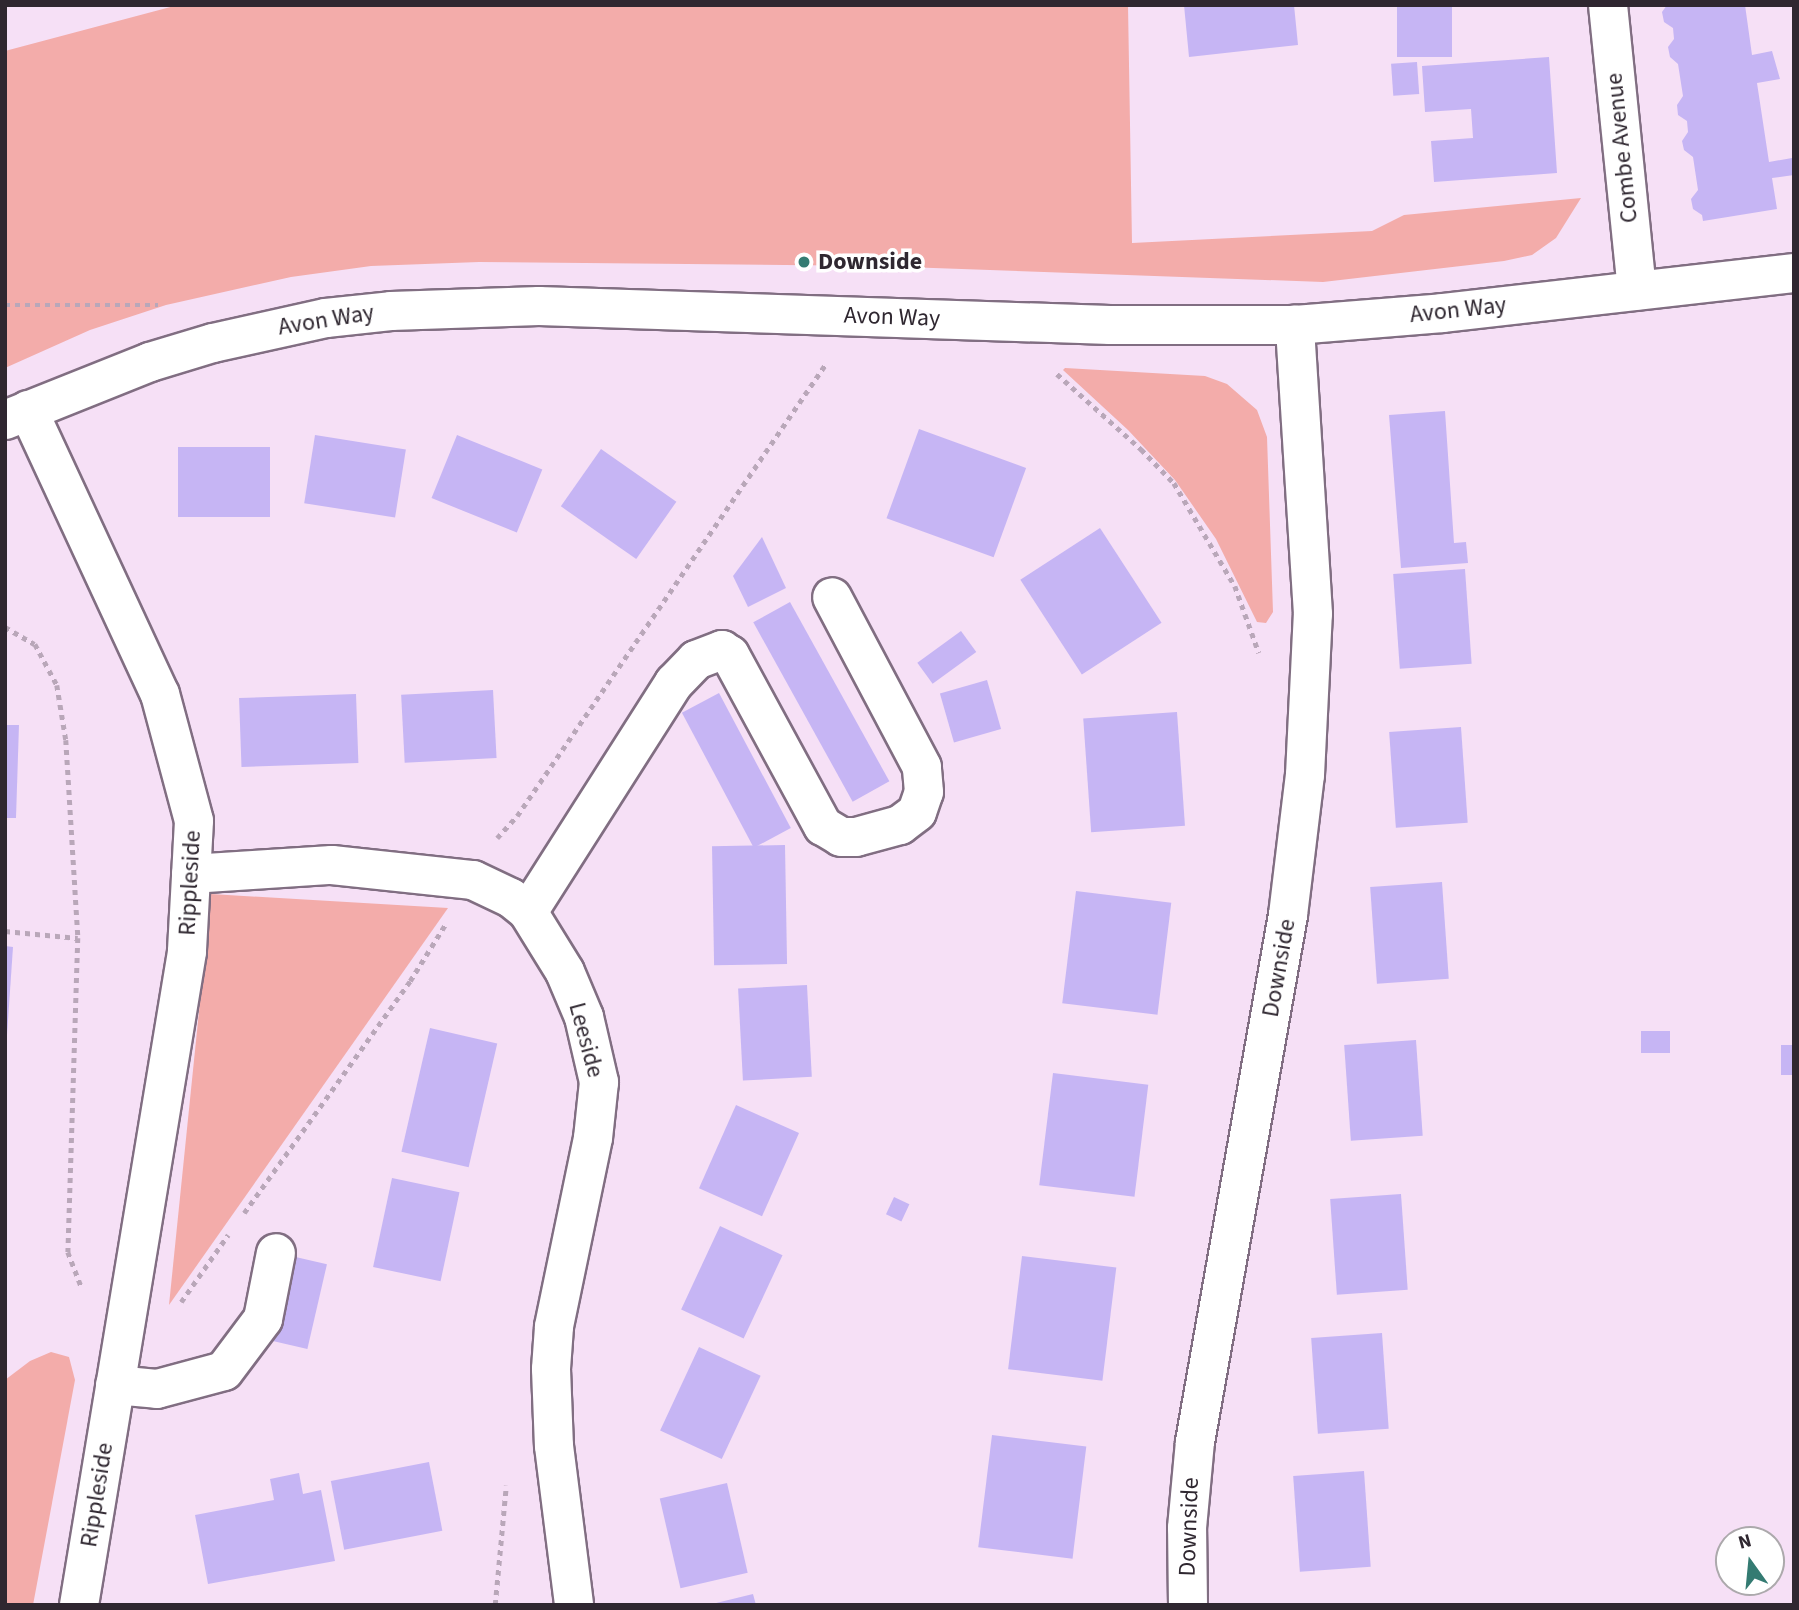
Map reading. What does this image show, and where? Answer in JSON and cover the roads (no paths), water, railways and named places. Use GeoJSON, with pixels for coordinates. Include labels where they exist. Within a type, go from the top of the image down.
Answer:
{"type":"FeatureCollection","features":[{"type":"Feature","properties":{"kind":"street","name":"Combe Avenue"},"geometry":{"type":"LineString","coordinates":[[1608,5],[1637,291]]}},
{"type":"Feature","properties":{"kind":"street","name":"Avon Way"},"geometry":{"type":"LineString","coordinates":[[16,415],[150,362],[213,343],[326,318],[488,307],[876,316],[1110,326],[1294,326],[1794,273]]}},
{"type":"Feature","properties":{"kind":"street","name":"Downside"},"geometry":{"type":"LineString","coordinates":[[1188,1605],[1186,1528],[1195,1442],[1288,915],[1306,775],[1313,614],[1294,326]]}},
{"type":"Feature","properties":{"kind":"street","name":"Rippleside"},"geometry":{"type":"LineString","coordinates":[[16,415],[160,694],[194,821],[187,951],[79,1605]]}},
{"type":"Feature","properties":{"kind":"street"},"geometry":{"type":"LineString","coordinates":[[528,912],[674,682],[691,663],[719,651],[730,655],[822,826],[841,837],[856,837],[900,825],[917,812],[924,792],[922,767],[832,597]]}},
{"type":"Feature","properties":{"kind":"street","name":"Leeside"},"geometry":{"type":"LineString","coordinates":[[191,874],[332,865],[467,879],[511,898],[528,912],[565,972],[580,1006],[599,1082],[593,1138],[562,1287],[551,1369],[554,1446],[574,1605]]}},
{"type":"Feature","properties":{"kind":"street"},"geometry":{"type":"LineString","coordinates":[[115,1385],[157,1389],[225,1371],[263,1319],[276,1253]]}},
{"type":"Feature","properties":{"kind":"place","name":"Downside"},"geometry":{"type":"Point","coordinates":[804,262]}}]}
